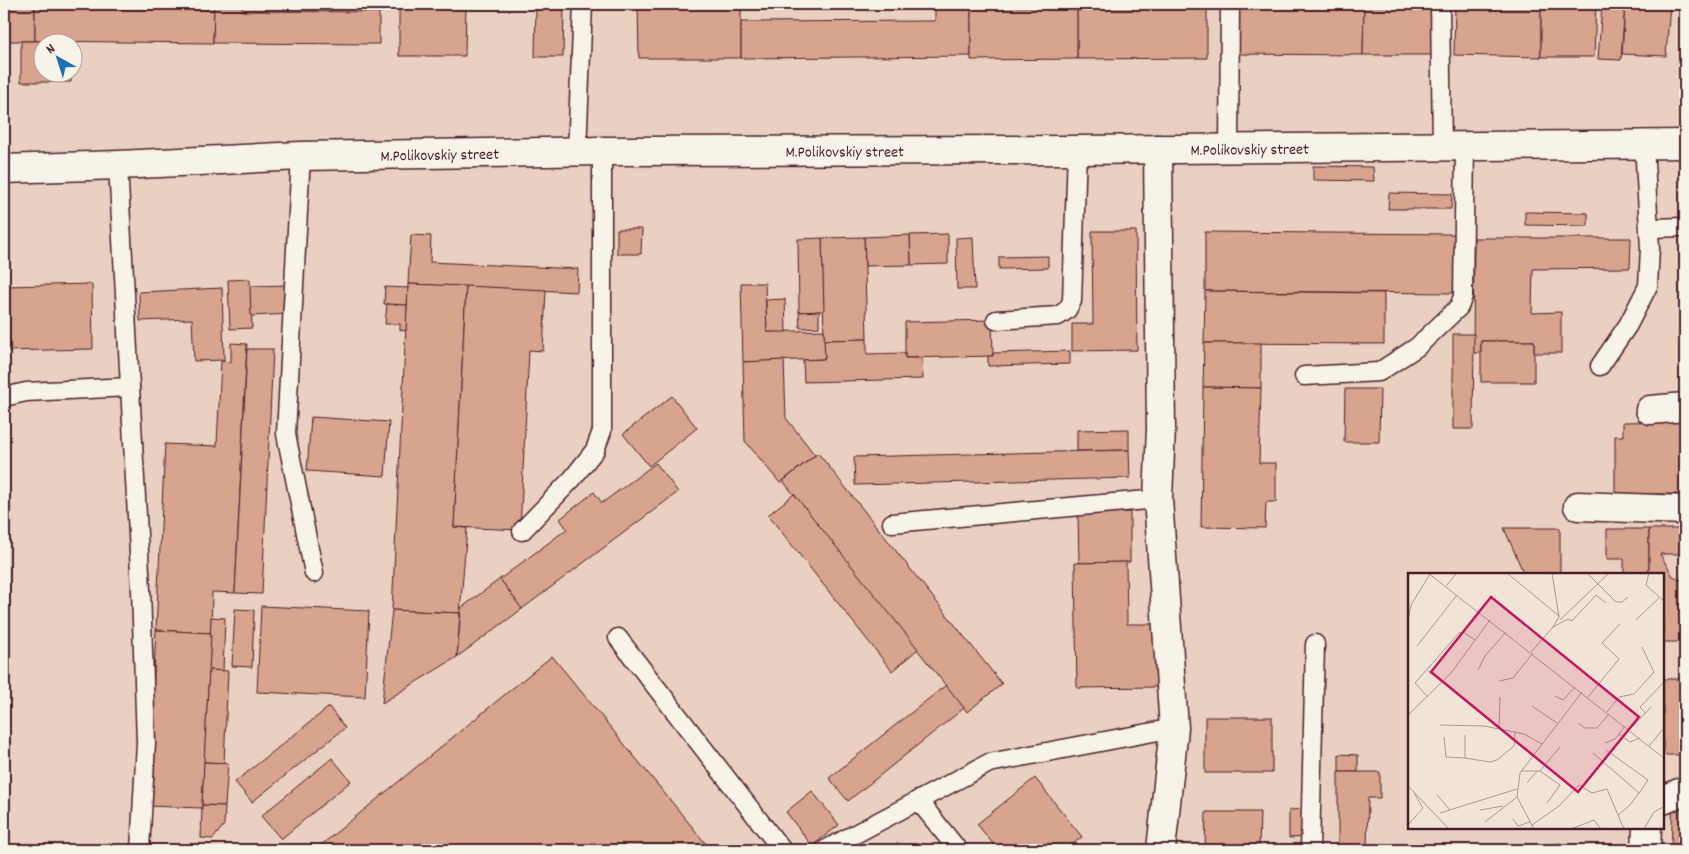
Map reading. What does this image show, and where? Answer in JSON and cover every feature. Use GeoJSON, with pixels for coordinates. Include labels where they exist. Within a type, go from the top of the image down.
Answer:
{"type":"FeatureCollection","features":[{"type":"Feature","properties":{"kind":"street","name":"M.Polikovskiy street"},"geometry":{"type":"LineString","coordinates":[[4,169],[118,166],[301,156],[589,152],[1077,150],[1685,144]]}},
{"type":"Feature","properties":{"kind":"street"},"geometry":{"type":"LineString","coordinates":[[1158,149],[1161,418],[1158,499],[1174,728],[1161,850]]}},
{"type":"Feature","properties":{"kind":"street"},"geometry":{"type":"LineString","coordinates":[[1650,410],[1685,407]]}},
{"type":"Feature","properties":{"kind":"street"},"geometry":{"type":"LineString","coordinates":[[1578,506],[1685,510]]}},
{"type":"Feature","properties":{"kind":"street"},"geometry":{"type":"LineString","coordinates":[[1664,799],[1674,794],[1685,792]]}},
{"type":"Feature","properties":{"kind":"street"},"geometry":{"type":"LineString","coordinates":[[1646,850],[1647,829]]}},
{"type":"Feature","properties":{"kind":"lane"},"geometry":{"type":"LineString","coordinates":[[522,531],[578,472],[595,450],[602,431],[583,4]]}},
{"type":"Feature","properties":{"kind":"lane"},"geometry":{"type":"LineString","coordinates":[[1229,147],[1230,4]]}},
{"type":"Feature","properties":{"kind":"lane"},"geometry":{"type":"LineString","coordinates":[[1304,376],[1380,372],[1418,347],[1459,307],[1463,296],[1453,146],[1440,4]]}},
{"type":"Feature","properties":{"kind":"lane"},"geometry":{"type":"LineString","coordinates":[[1600,366],[1628,325],[1648,286],[1650,248],[1644,144]]}},
{"type":"Feature","properties":{"kind":"lane"},"geometry":{"type":"LineString","coordinates":[[996,320],[1058,316],[1067,310],[1072,301],[1077,150]]}},
{"type":"Feature","properties":{"kind":"lane"},"geometry":{"type":"LineString","coordinates":[[301,156],[286,434],[314,573]]}},
{"type":"Feature","properties":{"kind":"lane"},"geometry":{"type":"LineString","coordinates":[[118,166],[141,590],[146,743],[140,850]]}},
{"type":"Feature","properties":{"kind":"lane"},"geometry":{"type":"LineString","coordinates":[[1649,228],[1685,227]]}},
{"type":"Feature","properties":{"kind":"lane"},"geometry":{"type":"LineString","coordinates":[[4,397],[26,392],[130,387]]}},
{"type":"Feature","properties":{"kind":"lane"},"geometry":{"type":"LineString","coordinates":[[892,523],[1158,499]]}},
{"type":"Feature","properties":{"kind":"lane"},"geometry":{"type":"LineString","coordinates":[[618,638],[782,850]]}},
{"type":"Feature","properties":{"kind":"lane"},"geometry":{"type":"LineString","coordinates":[[1310,850],[1315,644]]}},
{"type":"Feature","properties":{"kind":"lane"},"geometry":{"type":"LineString","coordinates":[[825,850],[989,763],[1174,728]]}},
{"type":"Feature","properties":{"kind":"lane"},"geometry":{"type":"LineString","coordinates":[[918,800],[958,850]]}},
{"type":"Feature","properties":{"kind":"shaded area"},"geometry":{"type":"Polygon","coordinates":[[[4,4],[1685,4],[1685,850],[4,850],[4,4]]]}},
{"type":"Feature","properties":{"kind":"building"},"geometry":{"type":"Polygon","coordinates":[[[4,4],[35,4],[35,32],[32,32],[32,41],[4,41],[4,4]]]}},
{"type":"Feature","properties":{"kind":"building"},"geometry":{"type":"Polygon","coordinates":[[[35,4],[55,4],[55,8],[214,10],[213,43],[82,42],[82,32],[35,32],[35,4]]]}},
{"type":"Feature","properties":{"kind":"building"},"geometry":{"type":"Polygon","coordinates":[[[214,4],[242,4],[242,11],[379,12],[379,44],[213,43],[214,4]]]}},
{"type":"Feature","properties":{"kind":"building"},"geometry":{"type":"Polygon","coordinates":[[[399,4],[466,4],[465,56],[399,56],[399,4]]]}},
{"type":"Feature","properties":{"kind":"building"},"geometry":{"type":"Polygon","coordinates":[[[536,4],[564,4],[563,57],[535,57],[536,4]]]}},
{"type":"Feature","properties":{"kind":"building"},"geometry":{"type":"Polygon","coordinates":[[[638,4],[741,4],[741,58],[639,58],[638,4]]]}},
{"type":"Feature","properties":{"kind":"building"},"geometry":{"type":"Polygon","coordinates":[[[935,4],[971,4],[971,56],[741,58],[741,22],[935,21],[935,4]]]}},
{"type":"Feature","properties":{"kind":"building"},"geometry":{"type":"Polygon","coordinates":[[[1239,4],[1364,4],[1363,55],[1239,54],[1239,4]]]}},
{"type":"Feature","properties":{"kind":"building"},"geometry":{"type":"Polygon","coordinates":[[[1364,4],[1432,4],[1432,55],[1363,55],[1364,4]]]}},
{"type":"Feature","properties":{"kind":"building"},"geometry":{"type":"Polygon","coordinates":[[[1455,4],[1541,4],[1541,57],[1454,55],[1455,4]]]}},
{"type":"Feature","properties":{"kind":"building"},"geometry":{"type":"Polygon","coordinates":[[[1541,4],[1596,4],[1594,57],[1541,57],[1541,4]]]}},
{"type":"Feature","properties":{"kind":"building"},"geometry":{"type":"Polygon","coordinates":[[[1602,4],[1625,4],[1621,60],[1598,59],[1602,4]]]}},
{"type":"Feature","properties":{"kind":"building"},"geometry":{"type":"Polygon","coordinates":[[[1625,4],[1670,4],[1666,56],[1622,54],[1625,4]]]}},
{"type":"Feature","properties":{"kind":"building"},"geometry":{"type":"Polygon","coordinates":[[[1077,6],[1207,6],[1207,58],[1077,59],[1077,6]]]}},
{"type":"Feature","properties":{"kind":"building"},"geometry":{"type":"Polygon","coordinates":[[[1077,6],[1077,59],[971,60],[971,7],[1077,6]]]}},
{"type":"Feature","properties":{"kind":"building"},"geometry":{"type":"Polygon","coordinates":[[[21,41],[32,41],[32,82],[21,82],[21,41]]]}},
{"type":"Feature","properties":{"kind":"building"},"geometry":{"type":"Polygon","coordinates":[[[1313,166],[1373,167],[1374,181],[1313,180],[1313,166]]]}},
{"type":"Feature","properties":{"kind":"building"},"geometry":{"type":"Polygon","coordinates":[[[1389,193],[1452,194],[1451,209],[1388,209],[1389,193]]]}},
{"type":"Feature","properties":{"kind":"building"},"geometry":{"type":"Polygon","coordinates":[[[1525,212],[1588,213],[1588,226],[1525,225],[1525,212]]]}},
{"type":"Feature","properties":{"kind":"building"},"geometry":{"type":"Polygon","coordinates":[[[617,229],[642,229],[641,254],[617,254],[617,229]]]}},
{"type":"Feature","properties":{"kind":"building"},"geometry":{"type":"Polygon","coordinates":[[[1092,231],[1136,231],[1137,350],[1072,351],[1072,324],[1093,324],[1092,231]]]}},
{"type":"Feature","properties":{"kind":"building"},"geometry":{"type":"Polygon","coordinates":[[[1205,232],[1455,234],[1454,293],[1205,291],[1205,232]]]}},
{"type":"Feature","properties":{"kind":"building"},"geometry":{"type":"Polygon","coordinates":[[[948,234],[948,264],[911,265],[910,235],[948,234]]]}},
{"type":"Feature","properties":{"kind":"building"},"geometry":{"type":"Polygon","coordinates":[[[411,235],[431,236],[430,262],[578,269],[577,292],[408,284],[411,235]]]}},
{"type":"Feature","properties":{"kind":"building"},"geometry":{"type":"Polygon","coordinates":[[[910,235],[911,265],[865,266],[864,237],[910,235]]]}},
{"type":"Feature","properties":{"kind":"building"},"geometry":{"type":"Polygon","coordinates":[[[864,237],[867,339],[824,340],[822,238],[864,237]]]}},
{"type":"Feature","properties":{"kind":"building"},"geometry":{"type":"Polygon","coordinates":[[[973,237],[975,289],[957,289],[956,238],[973,237]]]}},
{"type":"Feature","properties":{"kind":"building"},"geometry":{"type":"Polygon","coordinates":[[[822,238],[824,311],[799,312],[798,239],[822,238]]]}},
{"type":"Feature","properties":{"kind":"building"},"geometry":{"type":"Polygon","coordinates":[[[1474,238],[1631,238],[1630,268],[1533,269],[1532,313],[1561,312],[1561,353],[1534,353],[1534,341],[1481,341],[1481,353],[1473,353],[1474,238]]]}},
{"type":"Feature","properties":{"kind":"building"},"geometry":{"type":"Polygon","coordinates":[[[1048,256],[1048,268],[999,269],[999,257],[1048,256]]]}},
{"type":"Feature","properties":{"kind":"building"},"geometry":{"type":"Polygon","coordinates":[[[250,279],[252,328],[230,329],[228,280],[250,279]]]}},
{"type":"Feature","properties":{"kind":"building"},"geometry":{"type":"Polygon","coordinates":[[[741,283],[765,283],[767,332],[824,330],[825,359],[743,362],[741,283]]]}},
{"type":"Feature","properties":{"kind":"building"},"geometry":{"type":"Polygon","coordinates":[[[92,284],[93,349],[4,351],[4,286],[92,284]]]}},
{"type":"Feature","properties":{"kind":"building"},"geometry":{"type":"Polygon","coordinates":[[[408,284],[466,286],[454,527],[467,528],[460,613],[392,610],[408,284]]]}},
{"type":"Feature","properties":{"kind":"building"},"geometry":{"type":"Polygon","coordinates":[[[290,285],[291,314],[251,316],[250,286],[290,285]]]}},
{"type":"Feature","properties":{"kind":"building"},"geometry":{"type":"Polygon","coordinates":[[[466,286],[546,290],[543,351],[529,350],[520,530],[454,527],[466,286]]]}},
{"type":"Feature","properties":{"kind":"building"},"geometry":{"type":"Polygon","coordinates":[[[385,287],[408,288],[407,305],[384,304],[385,287]]]}},
{"type":"Feature","properties":{"kind":"building"},"geometry":{"type":"Polygon","coordinates":[[[222,288],[224,360],[194,361],[192,319],[140,321],[139,292],[222,288]]]}},
{"type":"Feature","properties":{"kind":"building"},"geometry":{"type":"Polygon","coordinates":[[[1205,291],[1384,293],[1384,344],[1204,343],[1205,291]]]}},
{"type":"Feature","properties":{"kind":"building"},"geometry":{"type":"Polygon","coordinates":[[[785,299],[786,332],[767,332],[766,300],[785,299]]]}},
{"type":"Feature","properties":{"kind":"building"},"geometry":{"type":"Polygon","coordinates":[[[387,304],[407,305],[406,331],[400,330],[400,324],[385,324],[387,304]]]}},
{"type":"Feature","properties":{"kind":"building"},"geometry":{"type":"Polygon","coordinates":[[[819,311],[819,327],[800,328],[799,312],[819,311]]]}},
{"type":"Feature","properties":{"kind":"building"},"geometry":{"type":"Polygon","coordinates":[[[992,320],[993,356],[905,358],[905,322],[992,320]]]}},
{"type":"Feature","properties":{"kind":"building"},"geometry":{"type":"Polygon","coordinates":[[[1453,334],[1474,334],[1473,429],[1453,429],[1453,334]]]}},
{"type":"Feature","properties":{"kind":"building"},"geometry":{"type":"Polygon","coordinates":[[[867,339],[867,354],[905,353],[905,358],[922,358],[923,379],[804,382],[803,360],[825,359],[824,340],[867,339]]]}},
{"type":"Feature","properties":{"kind":"building"},"geometry":{"type":"Polygon","coordinates":[[[1481,341],[1534,341],[1534,382],[1481,382],[1481,341]]]}},
{"type":"Feature","properties":{"kind":"building"},"geometry":{"type":"Polygon","coordinates":[[[231,343],[247,344],[235,593],[212,592],[211,633],[156,630],[165,444],[217,446],[221,361],[231,362],[231,343]]]}},
{"type":"Feature","properties":{"kind":"building"},"geometry":{"type":"Polygon","coordinates":[[[1204,343],[1261,343],[1261,388],[1203,387],[1204,343]]]}},
{"type":"Feature","properties":{"kind":"building"},"geometry":{"type":"Polygon","coordinates":[[[247,349],[273,349],[262,594],[235,593],[247,349]]]}},
{"type":"Feature","properties":{"kind":"building"},"geometry":{"type":"Polygon","coordinates":[[[1070,351],[1070,364],[988,366],[988,356],[993,356],[993,353],[1070,351]]]}},
{"type":"Feature","properties":{"kind":"building"},"geometry":{"type":"Polygon","coordinates":[[[784,360],[786,418],[815,455],[780,483],[745,441],[743,362],[784,360]]]}},
{"type":"Feature","properties":{"kind":"building"},"geometry":{"type":"Polygon","coordinates":[[[1203,387],[1261,388],[1259,463],[1276,463],[1276,502],[1266,502],[1265,528],[1201,527],[1203,387]]]}},
{"type":"Feature","properties":{"kind":"building"},"geometry":{"type":"Polygon","coordinates":[[[1345,389],[1380,389],[1379,442],[1344,442],[1345,389]]]}},
{"type":"Feature","properties":{"kind":"building"},"geometry":{"type":"Polygon","coordinates":[[[672,396],[697,428],[649,466],[623,434],[672,396]]]}},
{"type":"Feature","properties":{"kind":"building"},"geometry":{"type":"Polygon","coordinates":[[[311,417],[389,422],[385,476],[307,471],[311,417]]]}},
{"type":"Feature","properties":{"kind":"building"},"geometry":{"type":"Polygon","coordinates":[[[1685,421],[1685,494],[1615,494],[1615,436],[1623,436],[1623,422],[1685,421]]]}},
{"type":"Feature","properties":{"kind":"building"},"geometry":{"type":"Polygon","coordinates":[[[1129,429],[1129,450],[1077,451],[1077,430],[1129,429]]]}},
{"type":"Feature","properties":{"kind":"building"},"geometry":{"type":"Polygon","coordinates":[[[1129,450],[1130,478],[855,485],[854,457],[1129,450]]]}},
{"type":"Feature","properties":{"kind":"building"},"geometry":{"type":"Polygon","coordinates":[[[818,453],[1002,684],[967,712],[783,481],[818,453]]]}},
{"type":"Feature","properties":{"kind":"building"},"geometry":{"type":"Polygon","coordinates":[[[656,463],[678,492],[522,609],[500,579],[567,529],[560,519],[594,492],[602,503],[656,463]]]}},
{"type":"Feature","properties":{"kind":"building"},"geometry":{"type":"Polygon","coordinates":[[[794,494],[918,649],[892,671],[768,515],[794,494]]]}},
{"type":"Feature","properties":{"kind":"building"},"geometry":{"type":"Polygon","coordinates":[[[1130,512],[1130,562],[1079,563],[1078,513],[1130,512]]]}},
{"type":"Feature","properties":{"kind":"building"},"geometry":{"type":"Polygon","coordinates":[[[1504,528],[1560,528],[1560,573],[1524,573],[1504,528]]]}},
{"type":"Feature","properties":{"kind":"building"},"geometry":{"type":"Polygon","coordinates":[[[1607,529],[1649,529],[1649,573],[1624,573],[1624,559],[1607,559],[1607,529]]]}},
{"type":"Feature","properties":{"kind":"building"},"geometry":{"type":"Polygon","coordinates":[[[1649,529],[1685,529],[1685,554],[1660,554],[1673,576],[1685,582],[1685,642],[1664,642],[1664,573],[1649,573],[1649,529]]]}},
{"type":"Feature","properties":{"kind":"building"},"geometry":{"type":"Polygon","coordinates":[[[1126,562],[1127,624],[1158,624],[1159,687],[1077,688],[1075,563],[1126,562]]]}},
{"type":"Feature","properties":{"kind":"building"},"geometry":{"type":"Polygon","coordinates":[[[500,579],[522,609],[457,657],[461,608],[500,579]]]}},
{"type":"Feature","properties":{"kind":"building"},"geometry":{"type":"Polygon","coordinates":[[[261,606],[369,611],[365,697],[257,692],[261,606]]]}},
{"type":"Feature","properties":{"kind":"building"},"geometry":{"type":"Polygon","coordinates":[[[235,609],[254,610],[252,667],[232,666],[235,609]]]}},
{"type":"Feature","properties":{"kind":"building"},"geometry":{"type":"Polygon","coordinates":[[[392,610],[460,613],[457,657],[382,703],[392,610]]]}},
{"type":"Feature","properties":{"kind":"building"},"geometry":{"type":"Polygon","coordinates":[[[211,617],[225,618],[223,671],[209,670],[211,617]]]}},
{"type":"Feature","properties":{"kind":"building"},"geometry":{"type":"Polygon","coordinates":[[[156,630],[211,633],[202,808],[148,806],[156,630]]]}},
{"type":"Feature","properties":{"kind":"building"},"geometry":{"type":"Polygon","coordinates":[[[552,656],[711,850],[315,850],[552,656]]]}},
{"type":"Feature","properties":{"kind":"building"},"geometry":{"type":"Polygon","coordinates":[[[209,670],[228,671],[224,763],[204,762],[209,670]]]}},
{"type":"Feature","properties":{"kind":"building"},"geometry":{"type":"Polygon","coordinates":[[[1664,679],[1685,679],[1685,755],[1664,755],[1664,679]]]}},
{"type":"Feature","properties":{"kind":"building"},"geometry":{"type":"Polygon","coordinates":[[[946,685],[964,708],[848,801],[829,778],[946,685]]]}},
{"type":"Feature","properties":{"kind":"building"},"geometry":{"type":"Polygon","coordinates":[[[329,707],[345,728],[252,802],[235,782],[329,707]]]}},
{"type":"Feature","properties":{"kind":"building"},"geometry":{"type":"Polygon","coordinates":[[[1205,717],[1272,717],[1272,773],[1205,773],[1205,717]]]}},
{"type":"Feature","properties":{"kind":"building"},"geometry":{"type":"Polygon","coordinates":[[[1339,754],[1358,755],[1358,772],[1339,772],[1339,754]]]}},
{"type":"Feature","properties":{"kind":"building"},"geometry":{"type":"Polygon","coordinates":[[[332,758],[351,781],[281,839],[261,816],[332,758]]]}},
{"type":"Feature","properties":{"kind":"building"},"geometry":{"type":"Polygon","coordinates":[[[204,762],[228,763],[225,806],[202,805],[204,762]]]}},
{"type":"Feature","properties":{"kind":"building"},"geometry":{"type":"Polygon","coordinates":[[[1338,772],[1380,772],[1380,798],[1368,798],[1367,850],[1338,850],[1338,772]]]}},
{"type":"Feature","properties":{"kind":"building"},"geometry":{"type":"Polygon","coordinates":[[[1035,778],[1082,837],[1065,850],[998,850],[977,824],[1035,778]]]}},
{"type":"Feature","properties":{"kind":"building"},"geometry":{"type":"Polygon","coordinates":[[[812,791],[839,825],[812,846],[786,812],[812,791]]]}},
{"type":"Feature","properties":{"kind":"building"},"geometry":{"type":"Polygon","coordinates":[[[1673,797],[1685,797],[1685,850],[1671,850],[1673,797]]]}},
{"type":"Feature","properties":{"kind":"building"},"geometry":{"type":"Polygon","coordinates":[[[202,805],[225,806],[224,825],[213,839],[201,838],[202,805]]]}},
{"type":"Feature","properties":{"kind":"building"},"geometry":{"type":"Polygon","coordinates":[[[1306,809],[1307,837],[1289,838],[1289,810],[1306,809]]]}},
{"type":"Feature","properties":{"kind":"building"},"geometry":{"type":"Polygon","coordinates":[[[1206,812],[1260,812],[1259,850],[1205,850],[1206,812]]]}},
{"type":"Feature","properties":{"kind":"building"},"geometry":{"type":"Polygon","coordinates":[[[1560,843],[1562,850],[1535,850],[1535,848],[1560,843]]]}}]}
